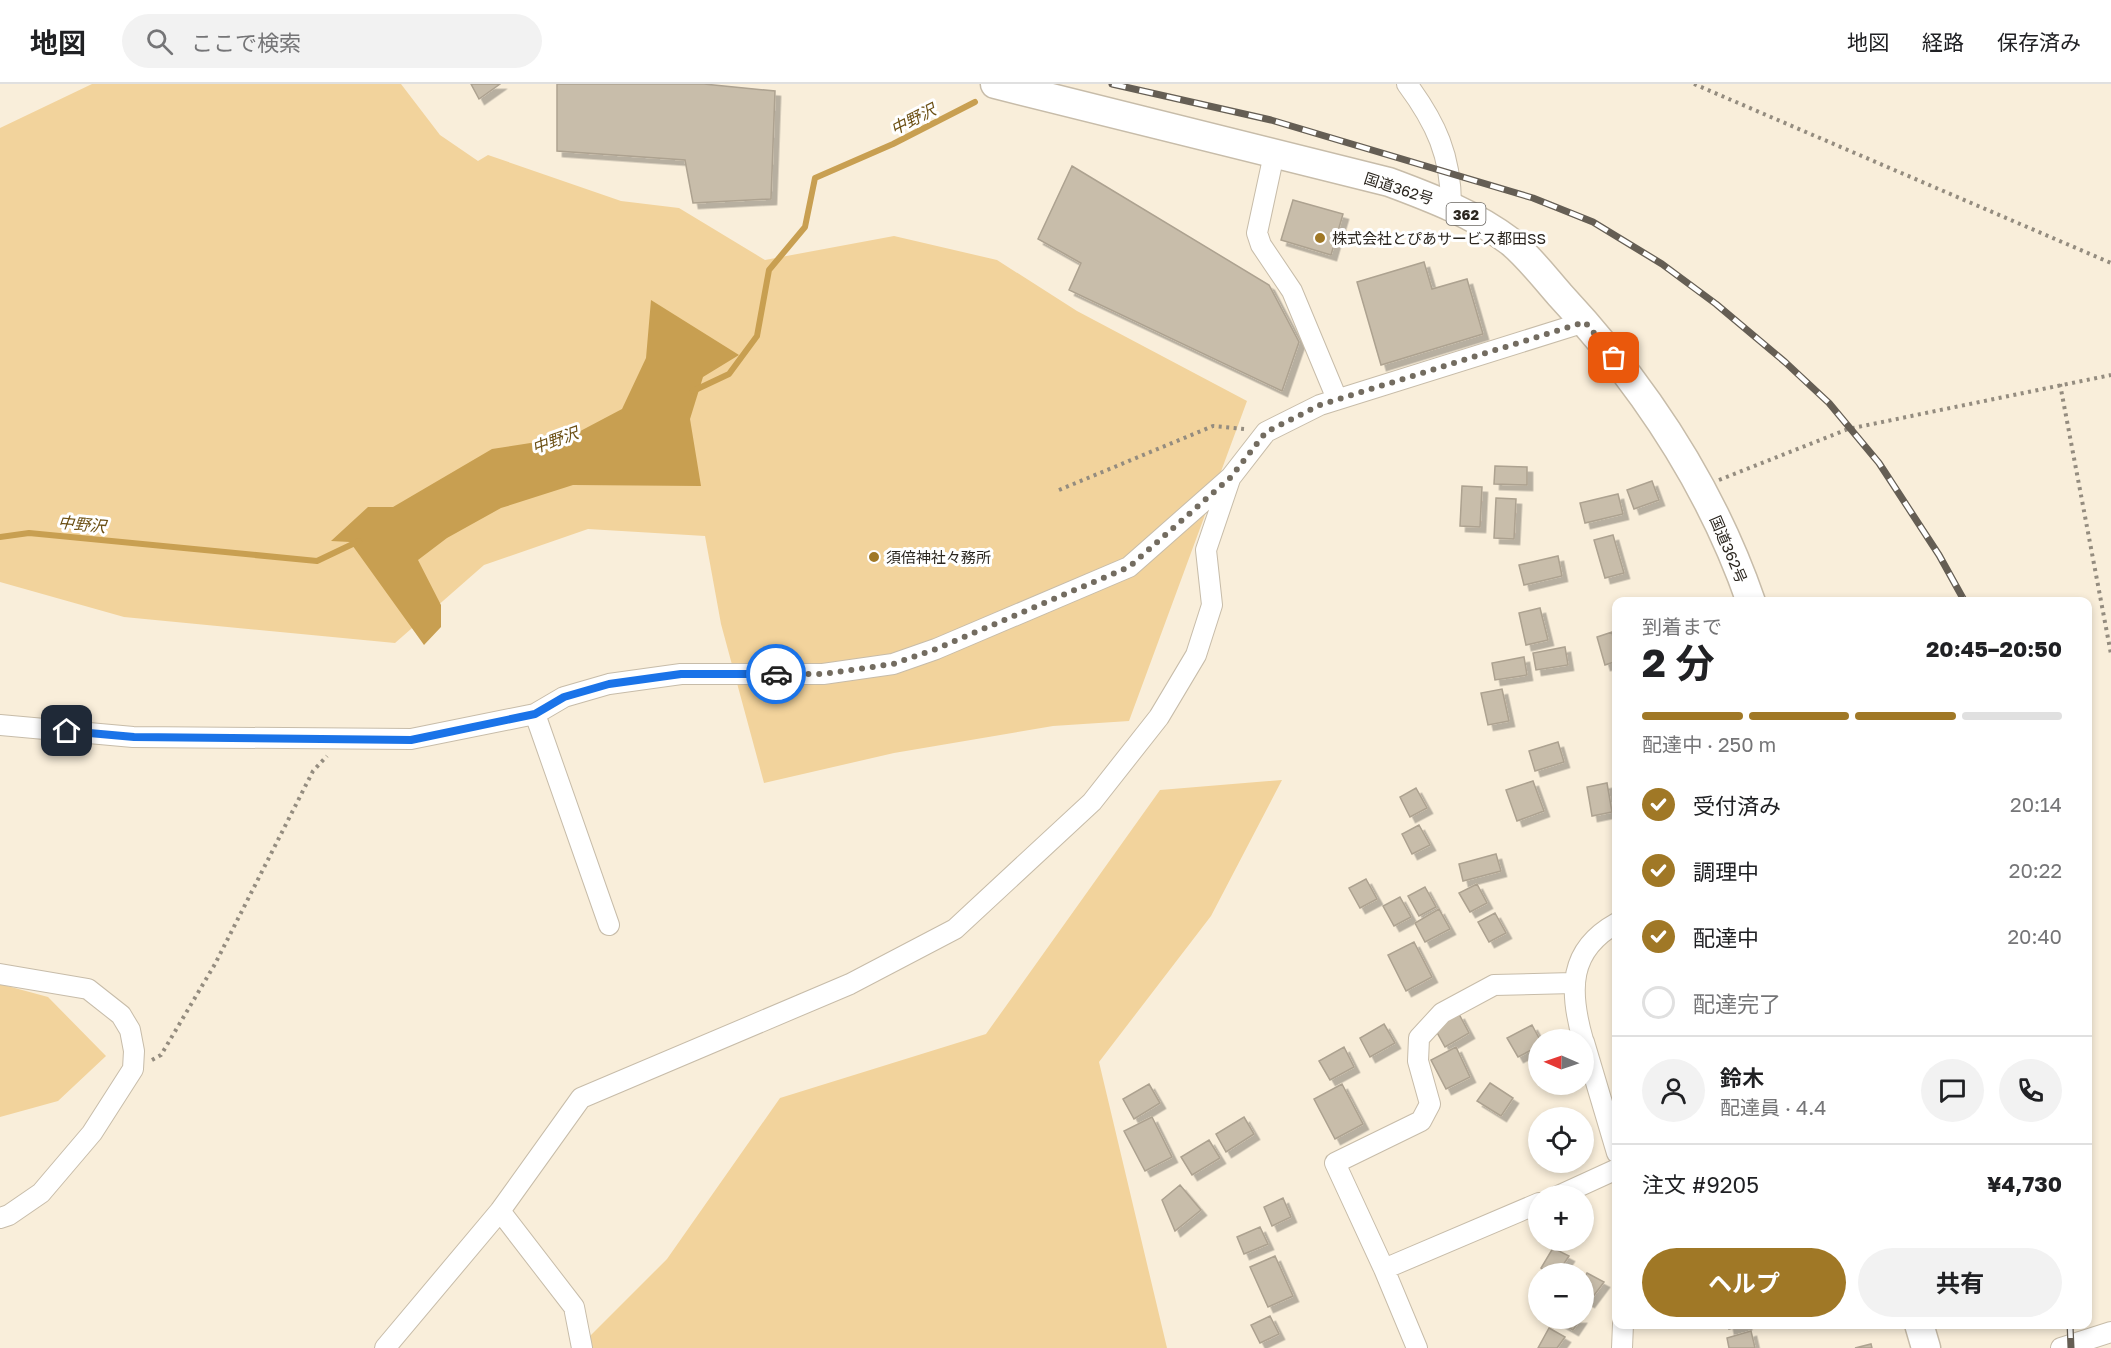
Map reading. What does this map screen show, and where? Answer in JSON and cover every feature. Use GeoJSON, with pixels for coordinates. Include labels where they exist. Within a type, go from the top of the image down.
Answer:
{"type":"FeatureCollection","features":[{"type":"Feature","properties":{"kind":"highway","name":"国道362号"},"geometry":{"type":"LineString","coordinates":[[995,84],[1389,182],[1451,205],[1512,243],[1585,322],[1643,394],[1702,487],[1749,597]]}},
{"type":"Feature","properties":{"kind":"highway"},"geometry":{"type":"LineString","coordinates":[[1920,1329],[1926,1348]]}},
{"type":"Feature","properties":{"kind":"street"},"geometry":{"type":"LineString","coordinates":[[1407,84],[1439,134],[1451,175],[1451,205]]}},
{"type":"Feature","properties":{"kind":"street"},"geometry":{"type":"LineString","coordinates":[[1274,154],[1257,233],[1261,245],[1292,291],[1337,399]]}},
{"type":"Feature","properties":{"kind":"street"},"geometry":{"type":"LineString","coordinates":[[0,725],[134,737],[346,737],[411,740],[535,714],[564,697],[609,684],[681,674],[823,674],[893,664],[936,649],[1129,567],[1231,477],[1266,432],[1320,405],[1585,322]]}},
{"type":"Feature","properties":{"kind":"street"},"geometry":{"type":"LineString","coordinates":[[385,1348],[500,1211],[581,1098],[850,984],[955,929],[1092,802],[1159,717],[1196,655],[1212,605],[1206,550],[1231,477]]}},
{"type":"Feature","properties":{"kind":"street"},"geometry":{"type":"LineString","coordinates":[[535,714],[609,925]]}},
{"type":"Feature","properties":{"kind":"street"},"geometry":{"type":"LineString","coordinates":[[1580,1029],[1576,1016],[1573,983],[1580,960],[1598,934],[1612,926]]}},
{"type":"Feature","properties":{"kind":"street"},"geometry":{"type":"LineString","coordinates":[[0,974],[88,989],[121,1015],[130,1030],[134,1051],[133,1069],[92,1133],[41,1193],[9,1215],[0,1218]]}},
{"type":"Feature","properties":{"kind":"street"},"geometry":{"type":"LineString","coordinates":[[1417,1348],[1384,1269],[1335,1163],[1421,1120],[1430,1104],[1418,1061],[1419,1038],[1442,1013],[1494,986],[1573,983]]}},
{"type":"Feature","properties":{"kind":"street"},"geometry":{"type":"LineString","coordinates":[[1594,1075],[1612,1136]]}},
{"type":"Feature","properties":{"kind":"street"},"geometry":{"type":"LineString","coordinates":[[1582,1185],[1612,1171]]}},
{"type":"Feature","properties":{"kind":"street"},"geometry":{"type":"LineString","coordinates":[[1384,1269],[1528,1208]]}},
{"type":"Feature","properties":{"kind":"street"},"geometry":{"type":"LineString","coordinates":[[500,1211],[574,1307],[582,1348]]}},
{"type":"Feature","properties":{"kind":"street"},"geometry":{"type":"LineString","coordinates":[[1622,1348],[1623,1329]]}},
{"type":"Feature","properties":{"kind":"street"},"geometry":{"type":"LineString","coordinates":[[2061,1348],[2111,1332]]}},
{"type":"Feature","properties":{"kind":"path"},"geometry":{"type":"LineString","coordinates":[[1694,84],[2111,263]]}},
{"type":"Feature","properties":{"kind":"path"},"geometry":{"type":"LineString","coordinates":[[1702,487],[1848,429],[2111,375]]}},
{"type":"Feature","properties":{"kind":"path"},"geometry":{"type":"LineString","coordinates":[[2060,384],[2111,654]]}},
{"type":"Feature","properties":{"kind":"path"},"geometry":{"type":"LineString","coordinates":[[1059,490],[1213,426],[1266,432]]}},
{"type":"Feature","properties":{"kind":"path"},"geometry":{"type":"LineString","coordinates":[[133,1069],[161,1055],[215,964],[313,771],[346,737]]}},
{"type":"Feature","properties":{"kind":"shaded area"},"geometry":{"type":"Polygon","coordinates":[[[92,84],[401,84],[440,135],[478,161],[488,155],[621,201],[679,208],[765,260],[894,236],[997,260],[1077,311],[1247,401],[1129,721],[1053,726],[894,753],[764,783],[721,624],[705,536],[588,529],[484,565],[395,643],[124,617],[0,582],[0,128],[92,84]]]}},
{"type":"Feature","properties":{"kind":"shaded area"},"geometry":{"type":"Polygon","coordinates":[[[1282,780],[1211,916],[1099,1062],[1167,1348],[578,1348],[667,1259],[780,1098],[986,1034],[1160,790],[1282,780]]]}},
{"type":"Feature","properties":{"kind":"shaded area"},"geometry":{"type":"Polygon","coordinates":[[[0,984],[48,997],[106,1056],[58,1101],[0,1117],[0,984]]]}},
{"type":"Feature","properties":{"kind":"water"},"geometry":{"type":"Polygon","coordinates":[[[651,300],[739,355],[703,377],[690,419],[701,486],[573,485],[501,508],[447,538],[418,560],[441,605],[441,627],[424,645],[350,542],[331,541],[368,507],[393,507],[492,449],[569,437],[622,409],[646,358],[651,300]]]}},
{"type":"Feature","properties":{"kind":"building"},"geometry":{"type":"Polygon","coordinates":[[[471,84],[500,84],[479,99],[471,84]]]}},
{"type":"Feature","properties":{"kind":"building"},"geometry":{"type":"Polygon","coordinates":[[[557,84],[704,84],[775,91],[771,199],[693,203],[685,160],[557,151],[557,84]]]}},
{"type":"Feature","properties":{"kind":"building"},"geometry":{"type":"Polygon","coordinates":[[[1072,166],[1269,285],[1299,342],[1282,391],[1069,290],[1081,263],[1038,239],[1072,166]]]}},
{"type":"Feature","properties":{"kind":"building"},"geometry":{"type":"Polygon","coordinates":[[[1293,200],[1343,214],[1331,255],[1281,240],[1293,200]]]}},
{"type":"Feature","properties":{"kind":"building"},"geometry":{"type":"Polygon","coordinates":[[[1424,262],[1432,289],[1467,279],[1483,334],[1381,365],[1357,282],[1424,262]]]}},
{"type":"Feature","properties":{"kind":"building"},"geometry":{"type":"Polygon","coordinates":[[[1495,466],[1527,467],[1527,485],[1494,484],[1495,466]]]}},
{"type":"Feature","properties":{"kind":"building"},"geometry":{"type":"Polygon","coordinates":[[[1652,481],[1659,500],[1634,509],[1627,490],[1652,481]]]}},
{"type":"Feature","properties":{"kind":"building"},"geometry":{"type":"Polygon","coordinates":[[[1462,486],[1482,487],[1480,527],[1460,526],[1462,486]]]}},
{"type":"Feature","properties":{"kind":"building"},"geometry":{"type":"Polygon","coordinates":[[[1618,494],[1623,514],[1585,523],[1580,503],[1618,494]]]}},
{"type":"Feature","properties":{"kind":"building"},"geometry":{"type":"Polygon","coordinates":[[[1496,498],[1516,499],[1514,539],[1494,538],[1496,498]]]}},
{"type":"Feature","properties":{"kind":"building"},"geometry":{"type":"Polygon","coordinates":[[[1613,535],[1624,573],[1605,578],[1594,540],[1613,535]]]}},
{"type":"Feature","properties":{"kind":"building"},"geometry":{"type":"Polygon","coordinates":[[[1558,556],[1562,576],[1524,585],[1519,565],[1558,556]]]}},
{"type":"Feature","properties":{"kind":"building"},"geometry":{"type":"Polygon","coordinates":[[[1540,608],[1548,640],[1526,645],[1519,613],[1540,608]]]}},
{"type":"Feature","properties":{"kind":"building"},"geometry":{"type":"Polygon","coordinates":[[[1612,632],[1612,663],[1605,665],[1597,637],[1612,632]]]}},
{"type":"Feature","properties":{"kind":"building"},"geometry":{"type":"Polygon","coordinates":[[[1565,647],[1568,665],[1536,670],[1533,653],[1565,647]]]}},
{"type":"Feature","properties":{"kind":"building"},"geometry":{"type":"Polygon","coordinates":[[[1524,657],[1527,675],[1495,680],[1492,663],[1524,657]]]}},
{"type":"Feature","properties":{"kind":"building"},"geometry":{"type":"Polygon","coordinates":[[[1502,689],[1509,721],[1488,725],[1481,693],[1502,689]]]}},
{"type":"Feature","properties":{"kind":"building"},"geometry":{"type":"Polygon","coordinates":[[[1558,742],[1564,762],[1535,771],[1529,751],[1558,742]]]}},
{"type":"Feature","properties":{"kind":"building"},"geometry":{"type":"Polygon","coordinates":[[[1533,781],[1544,811],[1517,821],[1506,790],[1533,781]]]}},
{"type":"Feature","properties":{"kind":"building"},"geometry":{"type":"Polygon","coordinates":[[[1607,783],[1612,812],[1592,816],[1587,787],[1607,783]]]}},
{"type":"Feature","properties":{"kind":"building"},"geometry":{"type":"Polygon","coordinates":[[[1416,788],[1427,808],[1410,817],[1400,797],[1416,788]]]}},
{"type":"Feature","properties":{"kind":"building"},"geometry":{"type":"Polygon","coordinates":[[[1419,825],[1430,845],[1412,854],[1402,834],[1419,825]]]}},
{"type":"Feature","properties":{"kind":"building"},"geometry":{"type":"Polygon","coordinates":[[[1496,854],[1501,871],[1463,881],[1459,864],[1496,854]]]}},
{"type":"Feature","properties":{"kind":"building"},"geometry":{"type":"Polygon","coordinates":[[[1366,879],[1377,899],[1360,908],[1349,888],[1366,879]]]}},
{"type":"Feature","properties":{"kind":"building"},"geometry":{"type":"Polygon","coordinates":[[[1477,884],[1487,903],[1470,912],[1459,893],[1477,884]]]}},
{"type":"Feature","properties":{"kind":"building"},"geometry":{"type":"Polygon","coordinates":[[[1425,887],[1436,907],[1419,916],[1408,896],[1425,887]]]}},
{"type":"Feature","properties":{"kind":"building"},"geometry":{"type":"Polygon","coordinates":[[[1400,897],[1411,917],[1394,926],[1383,906],[1400,897]]]}},
{"type":"Feature","properties":{"kind":"building"},"geometry":{"type":"Polygon","coordinates":[[[1439,909],[1450,929],[1425,942],[1415,923],[1439,909]]]}},
{"type":"Feature","properties":{"kind":"building"},"geometry":{"type":"Polygon","coordinates":[[[1495,913],[1506,933],[1489,942],[1478,922],[1495,913]]]}},
{"type":"Feature","properties":{"kind":"building"},"geometry":{"type":"Polygon","coordinates":[[[1414,942],[1432,977],[1406,991],[1388,955],[1414,942]]]}},
{"type":"Feature","properties":{"kind":"building"},"geometry":{"type":"Polygon","coordinates":[[[1459,1014],[1469,1033],[1445,1047],[1434,1027],[1459,1014]]]}},
{"type":"Feature","properties":{"kind":"building"},"geometry":{"type":"Polygon","coordinates":[[[1384,1024],[1395,1043],[1370,1057],[1360,1038],[1384,1024]]]}},
{"type":"Feature","properties":{"kind":"building"},"geometry":{"type":"Polygon","coordinates":[[[1532,1025],[1534,1029],[1528,1029],[1528,1052],[1518,1057],[1507,1038],[1532,1025]]]}},
{"type":"Feature","properties":{"kind":"building"},"geometry":{"type":"Polygon","coordinates":[[[1344,1047],[1354,1067],[1330,1080],[1319,1061],[1344,1047]]]}},
{"type":"Feature","properties":{"kind":"building"},"geometry":{"type":"Polygon","coordinates":[[[1456,1047],[1470,1077],[1446,1089],[1431,1060],[1456,1047]]]}},
{"type":"Feature","properties":{"kind":"building"},"geometry":{"type":"Polygon","coordinates":[[[1490,1083],[1513,1098],[1501,1116],[1477,1101],[1490,1083]]]}},
{"type":"Feature","properties":{"kind":"building"},"geometry":{"type":"Polygon","coordinates":[[[1149,1084],[1160,1103],[1134,1119],[1123,1099],[1149,1084]]]}},
{"type":"Feature","properties":{"kind":"building"},"geometry":{"type":"Polygon","coordinates":[[[1342,1084],[1363,1124],[1335,1139],[1314,1099],[1342,1084]]]}},
{"type":"Feature","properties":{"kind":"building"},"geometry":{"type":"Polygon","coordinates":[[[1152,1117],[1172,1157],[1145,1171],[1124,1131],[1152,1117]]]}},
{"type":"Feature","properties":{"kind":"building"},"geometry":{"type":"Polygon","coordinates":[[[1244,1117],[1254,1134],[1226,1152],[1216,1134],[1244,1117]]]}},
{"type":"Feature","properties":{"kind":"building"},"geometry":{"type":"Polygon","coordinates":[[[1209,1140],[1220,1158],[1192,1175],[1181,1157],[1209,1140]]]}},
{"type":"Feature","properties":{"kind":"building"},"geometry":{"type":"Polygon","coordinates":[[[1180,1185],[1201,1210],[1175,1231],[1162,1200],[1180,1185]]]}},
{"type":"Feature","properties":{"kind":"building"},"geometry":{"type":"Polygon","coordinates":[[[1283,1198],[1291,1217],[1272,1226],[1264,1207],[1283,1198]]]}},
{"type":"Feature","properties":{"kind":"building"},"geometry":{"type":"Polygon","coordinates":[[[1260,1227],[1268,1244],[1244,1254],[1237,1237],[1260,1227]]]}},
{"type":"Feature","properties":{"kind":"building"},"geometry":{"type":"Polygon","coordinates":[[[1551,1251],[1559,1251],[1569,1256],[1564,1263],[1544,1263],[1551,1251]]]}},
{"type":"Feature","properties":{"kind":"building"},"geometry":{"type":"Polygon","coordinates":[[[1275,1256],[1293,1296],[1268,1307],[1250,1267],[1275,1256]]]}},
{"type":"Feature","properties":{"kind":"building"},"geometry":{"type":"Polygon","coordinates":[[[1594,1277],[1604,1282],[1594,1295],[1594,1277]]]}},
{"type":"Feature","properties":{"kind":"building"},"geometry":{"type":"Polygon","coordinates":[[[1270,1316],[1279,1334],[1260,1343],[1251,1325],[1270,1316]]]}},
{"type":"Feature","properties":{"kind":"building"},"geometry":{"type":"Polygon","coordinates":[[[1548,1329],[1565,1337],[1557,1348],[1538,1348],[1548,1329]]]}},
{"type":"Feature","properties":{"kind":"building"},"geometry":{"type":"Polygon","coordinates":[[[1751,1331],[1755,1348],[1729,1348],[1727,1338],[1751,1331]]]}},
{"type":"Feature","properties":{"kind":"building"},"geometry":{"type":"Polygon","coordinates":[[[1871,1344],[1872,1348],[1855,1348],[1871,1344]]]}},
{"type":"Feature","properties":{"kind":"waterway","name":"中野沢"},"geometry":{"type":"LineString","coordinates":[[693,391],[729,374],[757,336],[769,270],[805,227],[815,178],[893,144],[975,102]]}},
{"type":"Feature","properties":{"kind":"waterway","name":"中野沢"},"geometry":{"type":"LineString","coordinates":[[0,537],[29,533],[317,561],[359,541]]}},
{"type":"Feature","properties":{"kind":"railway"},"geometry":{"type":"LineString","coordinates":[[1112,84],[1271,120],[1533,198],[1593,222],[1662,264],[1716,304],[1785,362],[1829,403],[1879,463],[1939,555],[1962,597]]}},
{"type":"Feature","properties":{"kind":"railway"},"geometry":{"type":"LineString","coordinates":[[2070,1329],[2071,1348]]}},
{"type":"Feature","properties":{"kind":"way so far"},"geometry":{"type":"LineString","coordinates":[[776,674],[823,674],[893,664],[936,649],[1129,567],[1231,477],[1266,432],[1320,405],[1585,322],[1614,358]]}},
{"type":"Feature","properties":{"kind":"place","name":"株式会社とぴあサービス都田SS"},"geometry":{"type":"Point","coordinates":[1320,238]}},
{"type":"Feature","properties":{"kind":"place","name":"須倍神社々務所"},"geometry":{"type":"Point","coordinates":[874,557]}},
{"type":"Feature","properties":{"kind":"route"},"geometry":{"type":"LineString","coordinates":[[67,731],[134,737],[346,737],[411,740],[535,714],[564,697],[609,684],[681,674],[776,674]]}}]}
